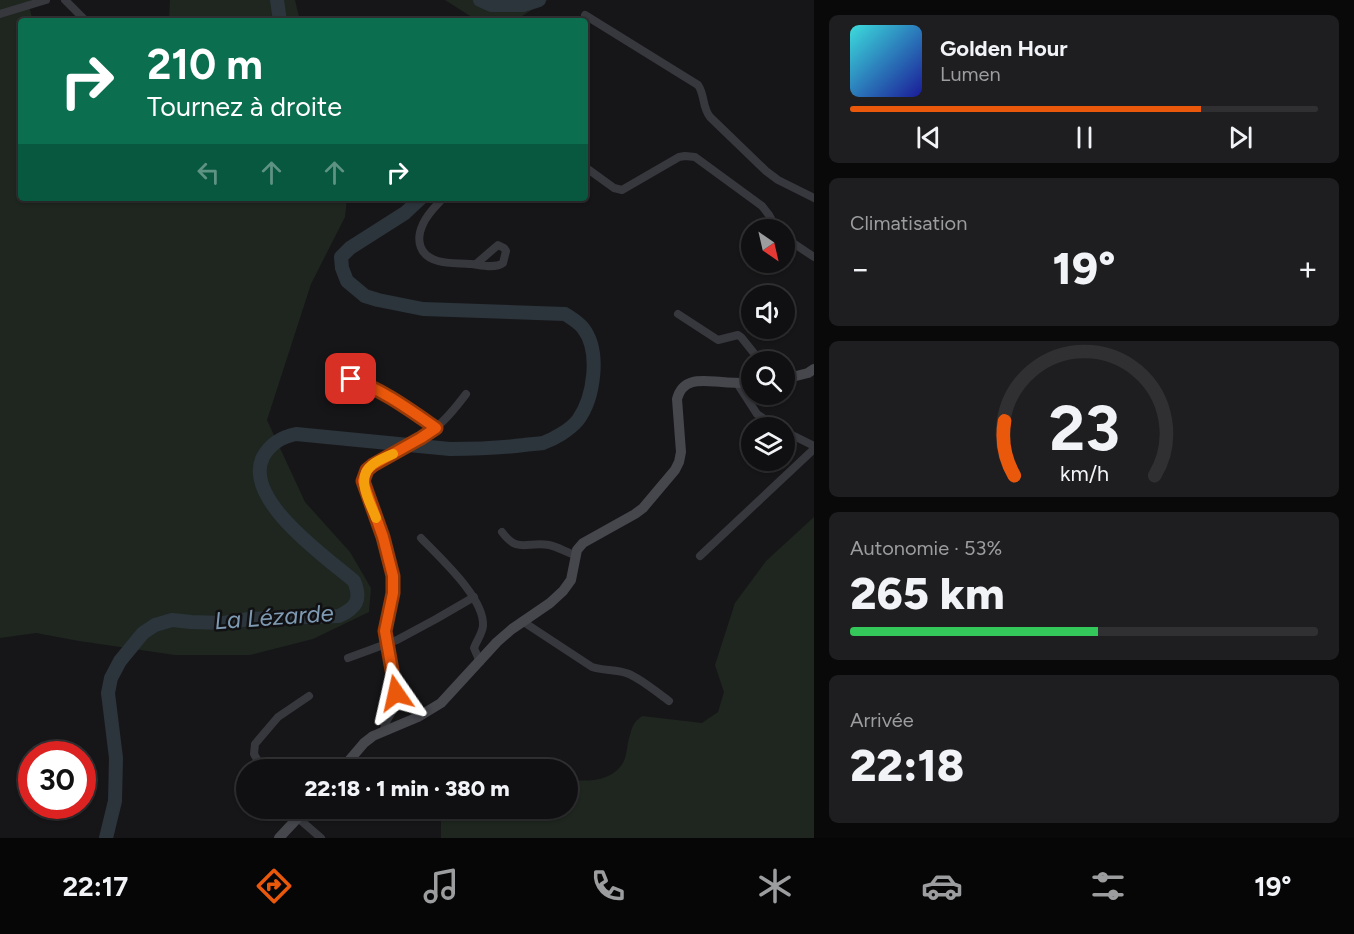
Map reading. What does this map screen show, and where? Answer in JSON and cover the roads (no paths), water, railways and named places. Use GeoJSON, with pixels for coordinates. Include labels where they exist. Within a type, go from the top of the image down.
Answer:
{"type":"FeatureCollection","features":[{"type":"Feature","properties":{"kind":"main road"},"geometry":{"type":"LineString","coordinates":[[795,376],[814,369]]}},
{"type":"Feature","properties":{"kind":"main road"},"geometry":{"type":"LineString","coordinates":[[350,759],[364,742],[373,736],[427,713],[452,692],[497,642],[563,591],[571,580],[576,555],[583,543],[643,508],[679,462],[681,452],[677,399],[682,388],[696,381],[741,383]]}},
{"type":"Feature","properties":{"kind":"main road"},"geometry":{"type":"LineString","coordinates":[[279,838],[297,819]]}},
{"type":"Feature","properties":{"kind":"street"},"geometry":{"type":"LineString","coordinates":[[0,14],[46,0]]}},
{"type":"Feature","properties":{"kind":"street"},"geometry":{"type":"LineString","coordinates":[[65,0],[84,18]]}},
{"type":"Feature","properties":{"kind":"street"},"geometry":{"type":"LineString","coordinates":[[585,15],[698,85],[703,93],[704,107],[710,117],[766,171],[778,180],[814,198]]}},
{"type":"Feature","properties":{"kind":"street"},"geometry":{"type":"LineString","coordinates":[[588,169],[614,188],[622,190],[679,158],[695,157],[762,206],[771,219]]}},
{"type":"Feature","properties":{"kind":"street"},"geometry":{"type":"LineString","coordinates":[[440,201],[423,223],[420,232],[421,248],[425,255],[440,262],[476,264]]}},
{"type":"Feature","properties":{"kind":"street"},"geometry":{"type":"LineString","coordinates":[[795,244],[814,257]]}},
{"type":"Feature","properties":{"kind":"street"},"geometry":{"type":"LineString","coordinates":[[678,314],[718,340],[735,335],[741,337],[752,351]]}},
{"type":"Feature","properties":{"kind":"street"},"geometry":{"type":"LineString","coordinates":[[333,377],[362,383],[404,406],[436,428]]}},
{"type":"Feature","properties":{"kind":"street"},"geometry":{"type":"LineString","coordinates":[[737,383],[761,417]]}},
{"type":"Feature","properties":{"kind":"street"},"geometry":{"type":"LineString","coordinates":[[384,730],[384,725],[395,705],[396,693],[385,625],[393,593],[393,576],[383,537],[363,481],[367,470],[373,465],[436,428],[466,394]]}},
{"type":"Feature","properties":{"kind":"street"},"geometry":{"type":"LineString","coordinates":[[700,556],[814,447],[795,437]]}},
{"type":"Feature","properties":{"kind":"street"},"geometry":{"type":"LineString","coordinates":[[502,532],[515,545],[546,544],[576,555]]}},
{"type":"Feature","properties":{"kind":"street"},"geometry":{"type":"LineString","coordinates":[[421,538],[474,597],[483,624],[474,648],[480,662]]}},
{"type":"Feature","properties":{"kind":"street"},"geometry":{"type":"LineString","coordinates":[[348,658],[387,645],[474,597]]}},
{"type":"Feature","properties":{"kind":"street"},"geometry":{"type":"LineString","coordinates":[[522,621],[592,668],[630,674],[669,701]]}},
{"type":"Feature","properties":{"kind":"street"},"geometry":{"type":"LineString","coordinates":[[257,759],[254,754],[255,744],[279,717],[309,696]]}},
{"type":"Feature","properties":{"kind":"street"},"geometry":{"type":"LineString","coordinates":[[299,819],[321,838]]}},
{"type":"Feature","properties":{"kind":"waterway","name":"La Lézarde"},"geometry":{"type":"LineString","coordinates":[[277,0],[280,18]]}},
{"type":"Feature","properties":{"kind":"waterway","name":"La Lézarde"},"geometry":{"type":"LineString","coordinates":[[480,0],[491,5],[523,5],[539,0]]}},
{"type":"Feature","properties":{"kind":"waterway","name":"La Lézarde"},"geometry":{"type":"LineString","coordinates":[[106,838],[115,801],[116,758],[108,693],[111,678],[120,661],[143,633],[155,625],[172,620],[223,623],[249,619],[339,616],[350,610],[356,603],[357,593],[354,581],[290,526],[275,509],[265,491],[260,473],[263,457],[273,445],[281,439],[296,434],[450,449],[538,444],[566,431],[575,424],[584,411],[593,374],[592,349],[583,328],[565,314],[423,309],[365,296],[347,281],[341,257],[350,248],[405,213],[418,201]]}}]}
